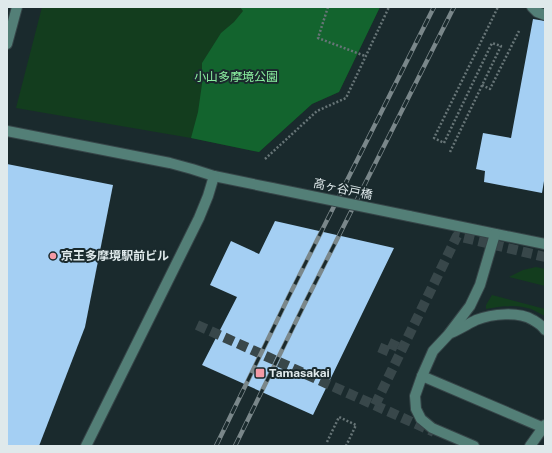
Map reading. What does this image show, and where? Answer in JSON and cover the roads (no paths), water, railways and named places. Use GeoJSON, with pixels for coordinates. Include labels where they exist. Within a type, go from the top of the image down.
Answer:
{"type":"FeatureCollection","features":[{"type":"Feature","properties":{"kind":"street"},"geometry":{"type":"LineString","coordinates":[[7,44],[18,7]]}},
{"type":"Feature","properties":{"kind":"street"},"geometry":{"type":"LineString","coordinates":[[532,7],[537,12],[545,15]]}},
{"type":"Feature","properties":{"kind":"street","name":"高ヶ谷戸橋"},"geometry":{"type":"LineString","coordinates":[[7,130],[170,163],[214,176],[545,244]]}},
{"type":"Feature","properties":{"kind":"street"},"geometry":{"type":"LineString","coordinates":[[86,446],[199,218],[214,176]]}},
{"type":"Feature","properties":{"kind":"street"},"geometry":{"type":"LineString","coordinates":[[474,446],[432,428],[421,419],[416,409],[415,396],[433,351],[448,335],[470,306],[480,286],[494,234]]}},
{"type":"Feature","properties":{"kind":"street"},"geometry":{"type":"LineString","coordinates":[[448,335],[478,320],[496,315],[513,314],[528,317],[543,326],[545,330]]}},
{"type":"Feature","properties":{"kind":"street"},"geometry":{"type":"LineString","coordinates":[[422,376],[544,426],[530,446]]}},
{"type":"Feature","properties":{"kind":"tunnel"},"geometry":{"type":"LineString","coordinates":[[375,405],[457,236],[545,257]]}},
{"type":"Feature","properties":{"kind":"tunnel"},"geometry":{"type":"LineString","coordinates":[[197,325],[434,432]]}},
{"type":"Feature","properties":{"kind":"tunnel"},"geometry":{"type":"LineString","coordinates":[[382,354],[387,342],[402,349]]}},
{"type":"Feature","properties":{"kind":"railway"},"geometry":{"type":"LineString","coordinates":[[216,446],[288,298],[434,7]]}},
{"type":"Feature","properties":{"kind":"railway"},"geometry":{"type":"LineString","coordinates":[[235,446],[454,7]]}},
{"type":"Feature","properties":{"kind":"place","name":"京王多摩境駅前ビル"},"geometry":{"type":"Point","coordinates":[53,256]}},
{"type":"Feature","properties":{"kind":"place","name":"Tamasakai"},"geometry":{"type":"Point","coordinates":[260,373]}},
{"type":"Feature","properties":{"kind":"park label","name":"小山多摩境公園"},"geometry":{"type":"Point","coordinates":[236,77]}}]}
